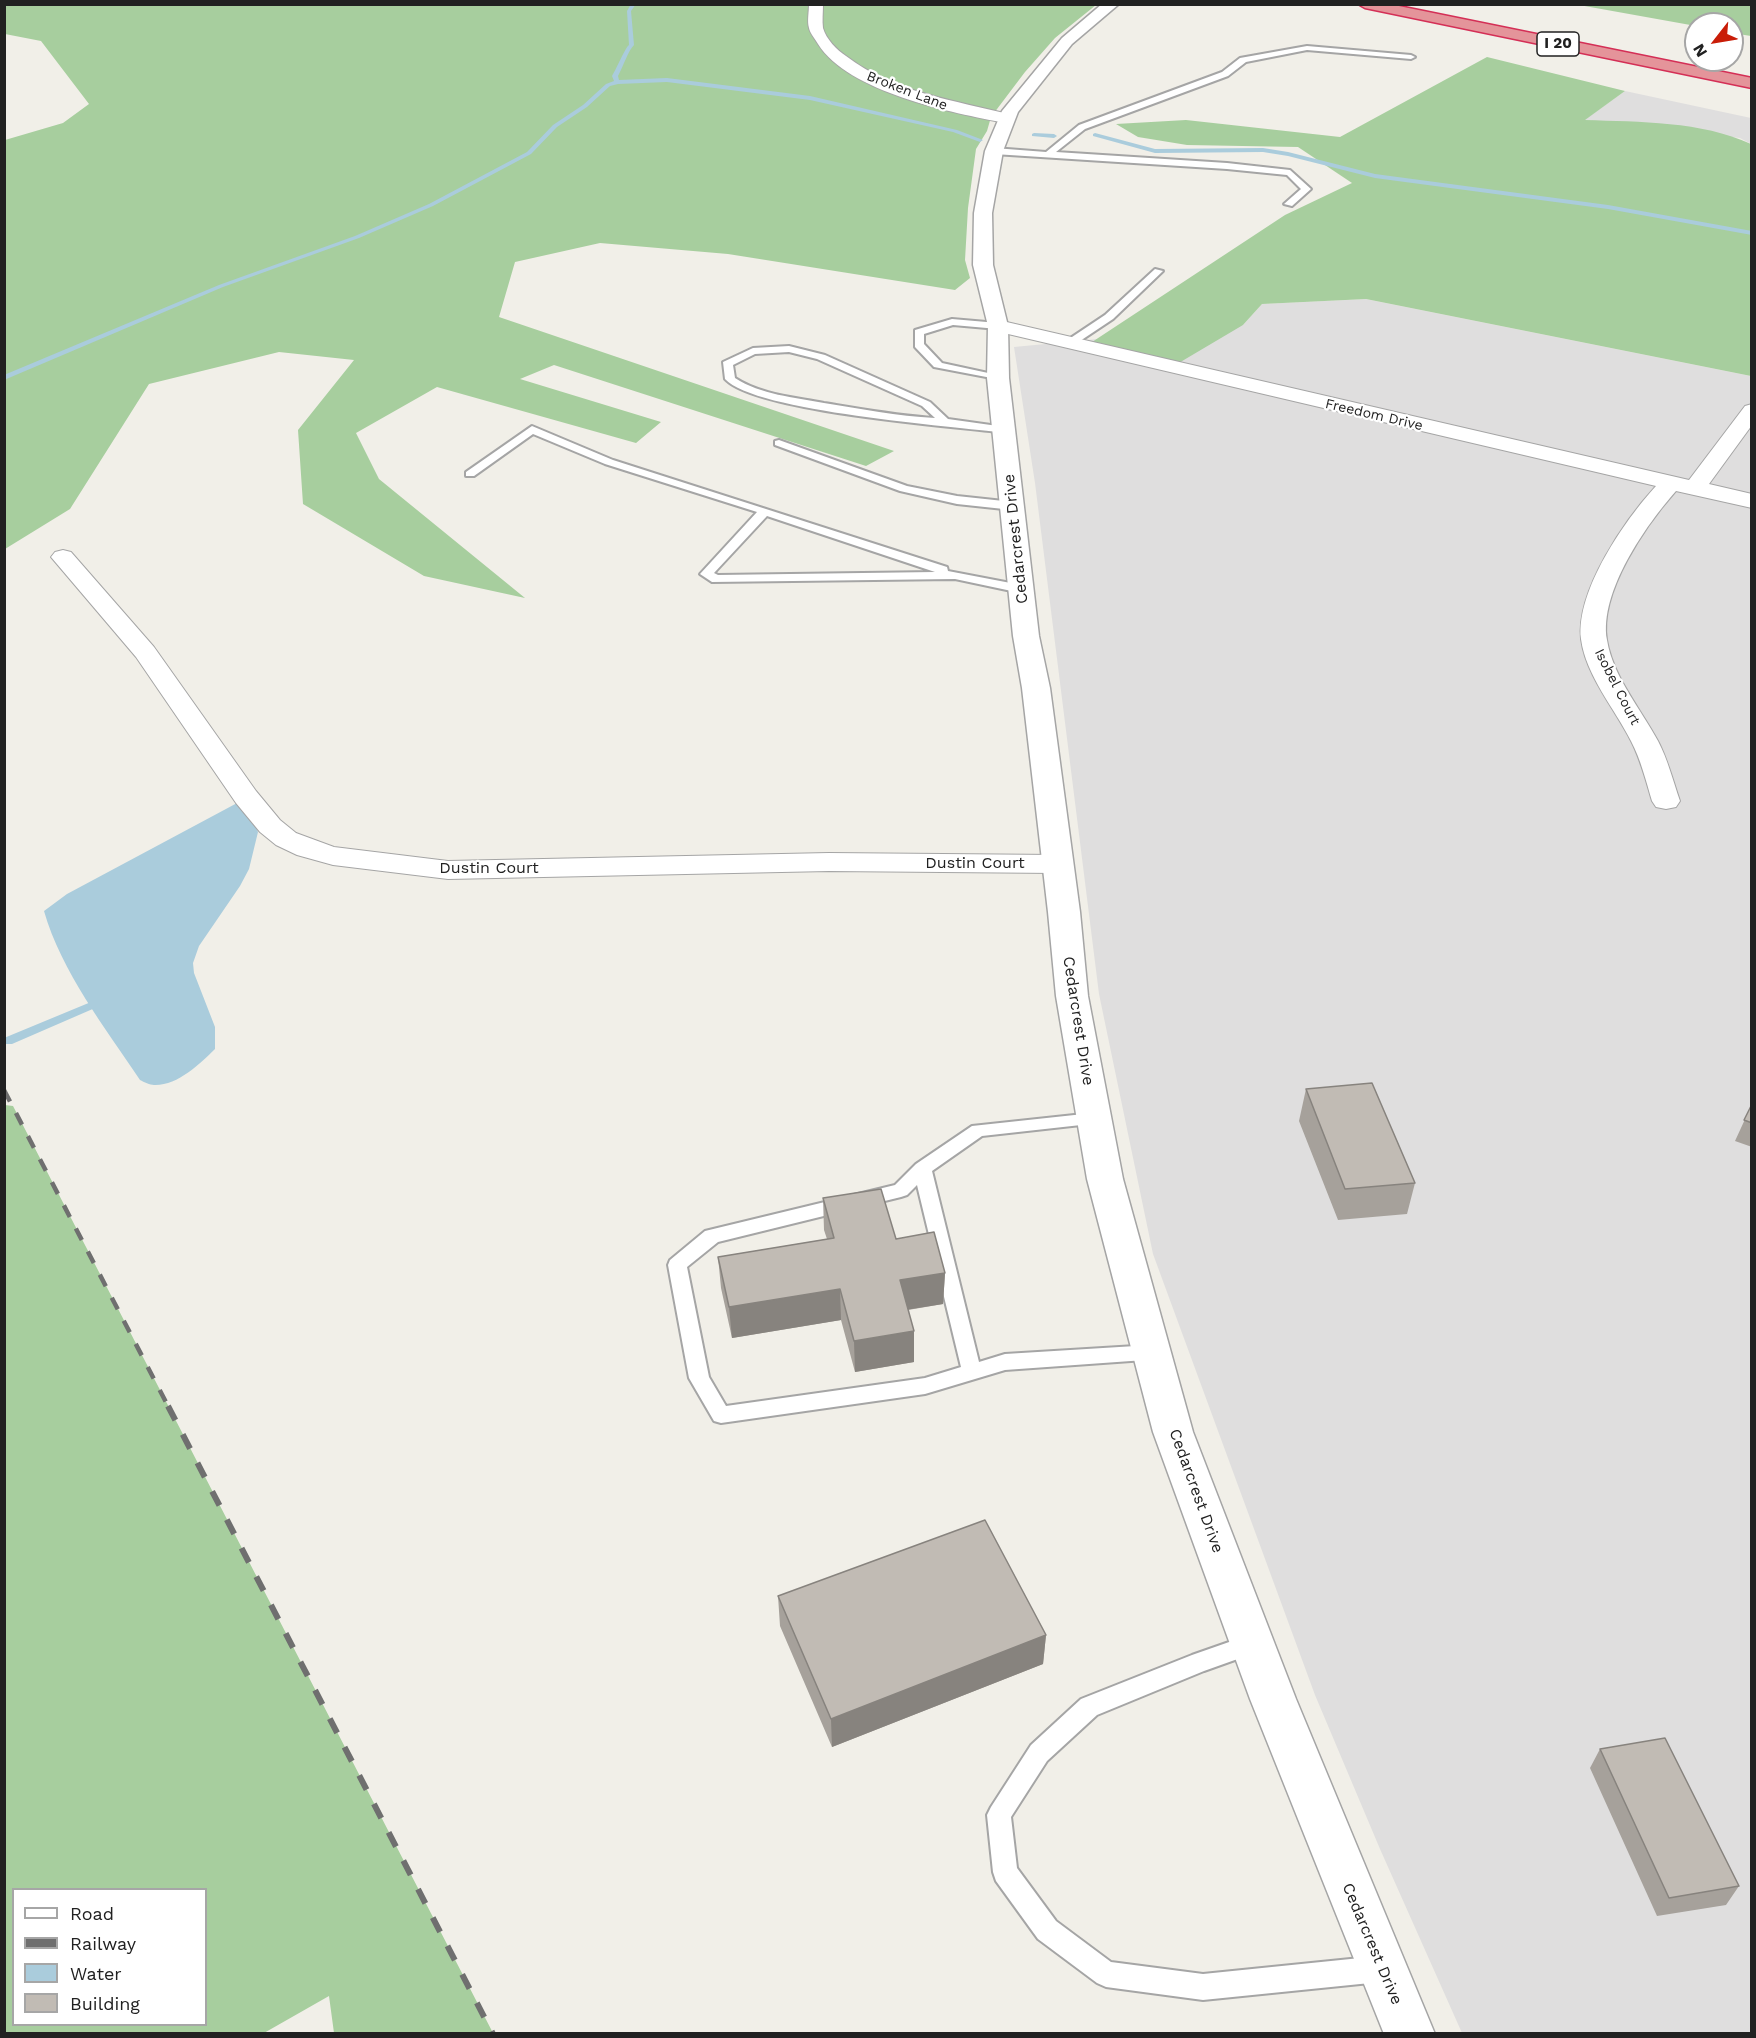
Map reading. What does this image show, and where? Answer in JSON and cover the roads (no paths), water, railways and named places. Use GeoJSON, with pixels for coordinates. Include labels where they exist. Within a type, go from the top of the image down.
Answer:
{"type":"FeatureCollection","features":[{"type":"Feature","properties":{"kind":"highway","name":"I 20"},"geometry":{"type":"LineString","coordinates":[[1365,4],[1752,83]]}},
{"type":"Feature","properties":{"kind":"highway","name":"I 20"},"geometry":{"type":"LineString","coordinates":[[1438,4],[1673,51]]}},
{"type":"Feature","properties":{"kind":"street","name":"Broken Lane"},"geometry":{"type":"LineString","coordinates":[[816,4],[813,18],[824,42],[830,52],[849,66],[894,89],[925,100],[969,112],[1006,118]]}},
{"type":"Feature","properties":{"kind":"street","name":"Cedarcrest Drive"},"geometry":{"type":"LineString","coordinates":[[1112,4],[1067,41],[1006,118],[994,152],[983,213],[982,266],[998,326],[998,378],[1026,636],[1036,688],[1056,864],[1064,912],[1072,996],[1105,1179],[1173,1432],[1252,1644],[1410,2034]]}},
{"type":"Feature","properties":{"kind":"street","name":"Freedom Drive"},"geometry":{"type":"LineString","coordinates":[[998,326],[1373,415],[1752,501]]}},
{"type":"Feature","properties":{"kind":"street","name":"Isobel Court"},"geometry":{"type":"LineString","coordinates":[[1666,801],[1646,743],[1597,651],[1593,636],[1593,623],[1600,597],[1622,549],[1659,495],[1683,486],[1752,410]]}},
{"type":"Feature","properties":{"kind":"street","name":"Dustin Court"},"geometry":{"type":"LineString","coordinates":[[63,557],[146,652],[246,797],[270,825],[286,838],[307,849],[333,856],[448,870],[829,862],[1056,864]]}},
{"type":"Feature","properties":{"kind":"lane"},"geometry":{"type":"LineString","coordinates":[[1047,155],[1082,127],[1225,74],[1243,60],[1306,48],[1411,57]]}},
{"type":"Feature","properties":{"kind":"lane"},"geometry":{"type":"LineString","coordinates":[[994,152],[1227,166],[1290,173],[1306,189],[1289,204]]}},
{"type":"Feature","properties":{"kind":"lane"},"geometry":{"type":"LineString","coordinates":[[1070,343],[1109,317],[1158,271]]}},
{"type":"Feature","properties":{"kind":"lane"},"geometry":{"type":"LineString","coordinates":[[998,326],[952,322],[919,333],[919,345],[938,365],[998,378]]}},
{"type":"Feature","properties":{"kind":"lane"},"geometry":{"type":"LineString","coordinates":[[945,422],[926,404],[821,357],[789,349],[753,351],[727,364],[730,379],[745,388],[786,399],[903,420],[945,422],[1005,430]]}},
{"type":"Feature","properties":{"kind":"lane"},"geometry":{"type":"LineString","coordinates":[[470,474],[532,429],[609,462],[765,511],[955,575],[1021,589]]}},
{"type":"Feature","properties":{"kind":"lane"},"geometry":{"type":"LineString","coordinates":[[779,443],[904,489],[957,500],[1013,506]]}},
{"type":"Feature","properties":{"kind":"lane"},"geometry":{"type":"LineString","coordinates":[[765,511],[706,574],[716,579],[955,575]]}},
{"type":"Feature","properties":{"kind":"lane"},"geometry":{"type":"LineString","coordinates":[[1093,1119],[978,1130],[922,1169],[901,1190],[712,1236],[677,1265],[699,1378],[721,1416],[925,1386],[1005,1362],[1152,1353]]}},
{"type":"Feature","properties":{"kind":"lane"},"geometry":{"type":"LineString","coordinates":[[922,1169],[972,1372]]}},
{"type":"Feature","properties":{"kind":"lane"},"geometry":{"type":"LineString","coordinates":[[1252,1644],[1200,1662],[1089,1707],[1039,1753],[999,1815],[1005,1872],[1047,1930],[1106,1974],[1203,1987],[1382,1968]]}},
{"type":"Feature","properties":{"kind":"water"},"geometry":{"type":"Polygon","coordinates":[[[239,802],[250,814],[258,832],[249,869],[199,946],[193,963],[194,973],[215,1027],[215,1049],[179,1078],[163,1084],[149,1084],[140,1080],[86,999],[61,956],[44,911],[67,894],[239,802]]]}},
{"type":"Feature","properties":{"kind":"waterway"},"geometry":{"type":"LineString","coordinates":[[617,82],[615,76],[625,59],[627,49],[632,45],[629,11],[634,4]]}},
{"type":"Feature","properties":{"kind":"waterway"},"geometry":{"type":"LineString","coordinates":[[617,82],[667,80],[810,98],[955,131],[980,140]]}},
{"type":"Feature","properties":{"kind":"waterway"},"geometry":{"type":"LineString","coordinates":[[4,378],[221,286],[357,237],[431,205],[529,153],[555,126],[585,106],[608,85],[617,82]]}},
{"type":"Feature","properties":{"kind":"waterway"},"geometry":{"type":"LineString","coordinates":[[1034,135],[1054,136]]}},
{"type":"Feature","properties":{"kind":"waterway"},"geometry":{"type":"LineString","coordinates":[[1095,135],[1155,151],[1263,150],[1375,176],[1608,207],[1752,233]]}},
{"type":"Feature","properties":{"kind":"waterway"},"geometry":{"type":"LineString","coordinates":[[8,1041],[91,1006]]}},
{"type":"Feature","properties":{"kind":"railway"},"geometry":{"type":"LineString","coordinates":[[4,1090],[169,1408]]}},
{"type":"Feature","properties":{"kind":"railway"},"geometry":{"type":"LineString","coordinates":[[168,1406],[493,2034]]}}]}
